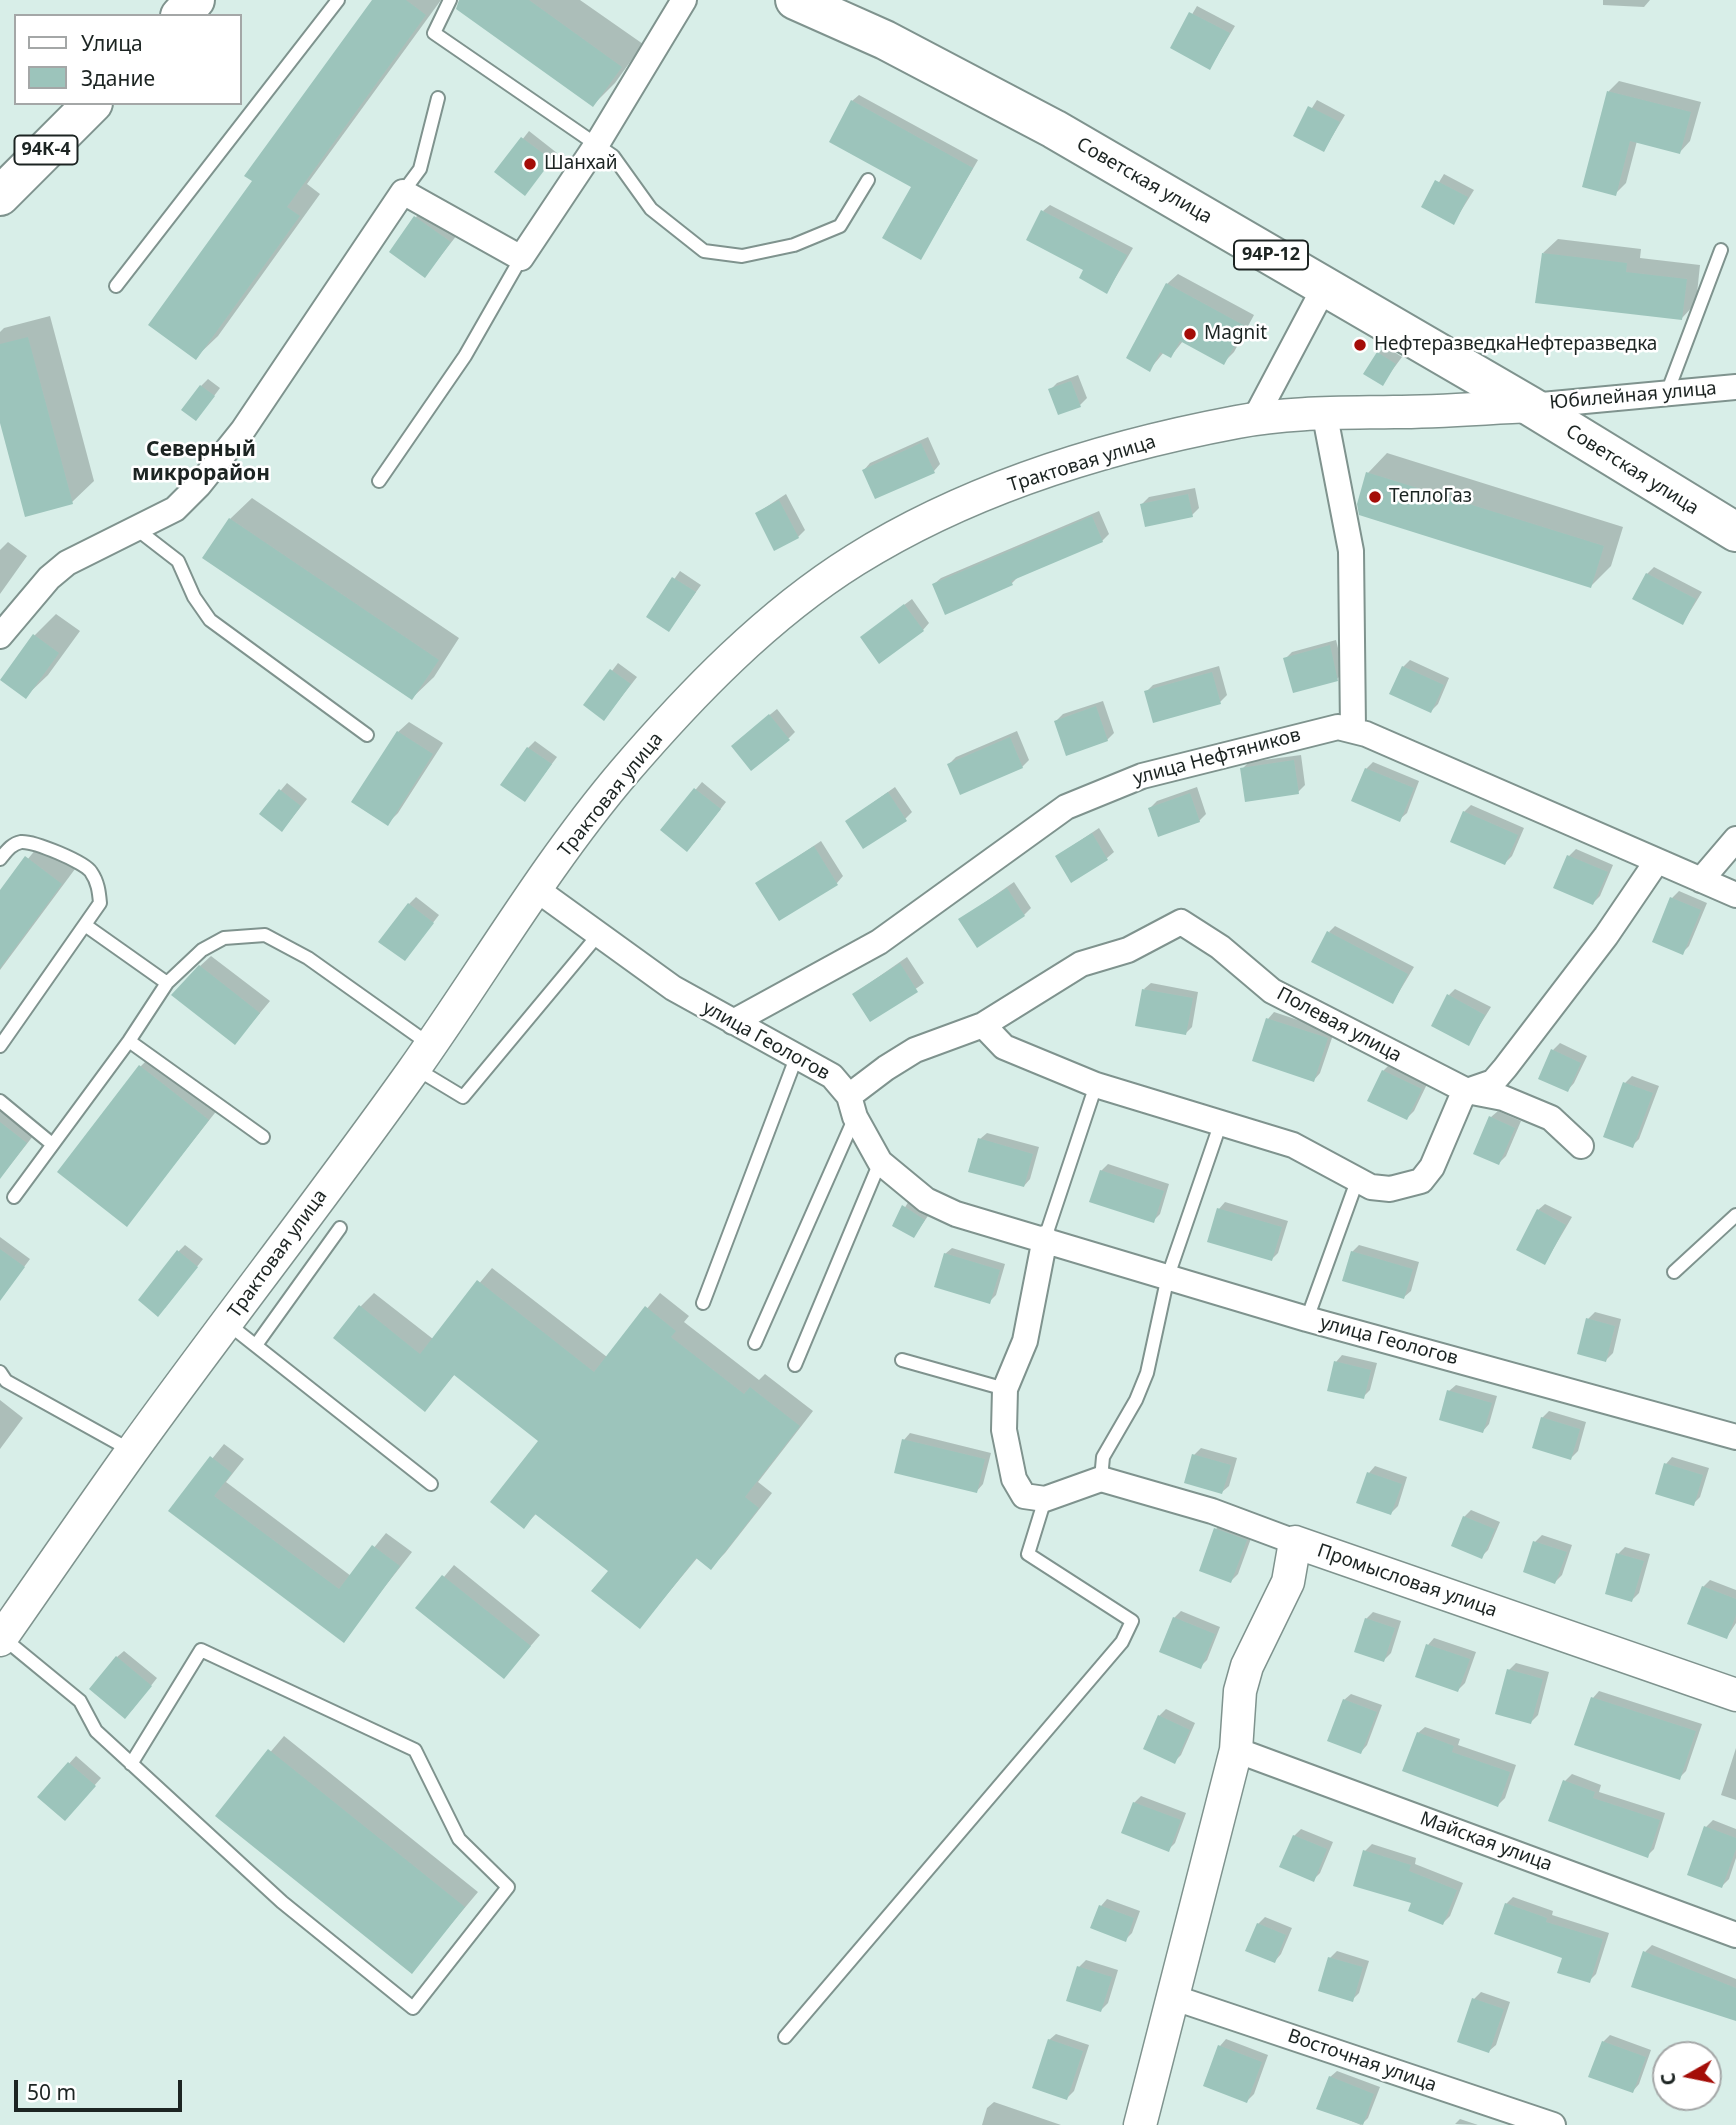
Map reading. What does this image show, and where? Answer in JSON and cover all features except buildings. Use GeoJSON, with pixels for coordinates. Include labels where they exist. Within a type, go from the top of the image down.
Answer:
{"type":"FeatureCollection","features":[{"type":"Feature","properties":{"kind":"main road"},"geometry":{"type":"LineString","coordinates":[[182,14],[195,0]]}},
{"type":"Feature","properties":{"kind":"main road","name":"Советская улица"},"geometry":{"type":"LineString","coordinates":[[795,0],[886,40],[1054,129],[1530,406],[1733,528]]}},
{"type":"Feature","properties":{"kind":"main road","name":"94К-4"},"geometry":{"type":"LineString","coordinates":[[0,196],[91,105]]}},
{"type":"Feature","properties":{"kind":"street"},"geometry":{"type":"LineString","coordinates":[[0,636],[58,571],[134,527],[175,509],[199,485],[243,430],[403,192],[521,258],[597,144],[684,0]]}},
{"type":"Feature","properties":{"kind":"street"},"geometry":{"type":"LineString","coordinates":[[1254,420],[1325,286]]}},
{"type":"Feature","properties":{"kind":"street","name":"Юбилейная улица"},"geometry":{"type":"LineString","coordinates":[[1530,406],[1736,387]]}},
{"type":"Feature","properties":{"kind":"street","name":"Трактовая улица"},"geometry":{"type":"LineString","coordinates":[[1,1639],[132,1451],[422,1056],[536,889],[622,775],[702,687],[787,610],[853,561],[930,518],[1026,477],[1112,452],[1254,420],[1324,411],[1394,412],[1530,406]]}},
{"type":"Feature","properties":{"kind":"street"},"geometry":{"type":"LineString","coordinates":[[1324,411],[1351,551],[1353,729]]}},
{"type":"Feature","properties":{"kind":"street","name":"улица Нефтяников"},"geometry":{"type":"LineString","coordinates":[[733,1022],[879,942],[915,919],[1037,826],[1076,803],[1142,776],[1318,730],[1353,729],[1736,895]]}},
{"type":"Feature","properties":{"kind":"street"},"geometry":{"type":"LineString","coordinates":[[1701,880],[1736,839]]}},
{"type":"Feature","properties":{"kind":"street"},"geometry":{"type":"LineString","coordinates":[[983,1025],[1004,1047],[1096,1085],[1293,1144],[1357,1181],[1371,1187],[1390,1189],[1421,1181],[1432,1167],[1467,1091],[1493,1082],[1505,1068],[1606,936],[1657,861]]}},
{"type":"Feature","properties":{"kind":"street","name":"улица Геологов"},"geometry":{"type":"LineString","coordinates":[[536,889],[673,988],[832,1076],[852,1106],[880,1162],[926,1200],[956,1214],[1045,1238],[1307,1319],[1736,1437]]}},
{"type":"Feature","properties":{"kind":"street","name":"Полевая улица"},"geometry":{"type":"LineString","coordinates":[[852,1106],[886,1068],[915,1050],[983,1025],[1081,964],[1128,950],[1181,922],[1220,947],[1272,991],[1467,1091],[1503,1098],[1551,1118],[1581,1146]]}},
{"type":"Feature","properties":{"kind":"street"},"geometry":{"type":"LineString","coordinates":[[1045,1238],[1025,1341],[1005,1389],[1004,1430],[1014,1479],[1024,1496],[1045,1499],[1101,1479],[1212,1511],[1295,1542]]}},
{"type":"Feature","properties":{"kind":"street","name":"Промысловая улица"},"geometry":{"type":"LineString","coordinates":[[1140,2125],[1236,1750],[1240,1691],[1247,1666],[1288,1582],[1295,1542],[1736,1695]]}},
{"type":"Feature","properties":{"kind":"street","name":"Майская улица"},"geometry":{"type":"LineString","coordinates":[[1236,1750],[1736,1935]]}},
{"type":"Feature","properties":{"kind":"street","name":"Восточная улица"},"geometry":{"type":"LineString","coordinates":[[1172,1997],[1553,2125]]}},
{"type":"Feature","properties":{"kind":"lane"},"geometry":{"type":"LineString","coordinates":[[116,286],[338,0]]}},
{"type":"Feature","properties":{"kind":"lane"},"geometry":{"type":"LineString","coordinates":[[450,0],[433,33],[612,156],[651,209],[704,251],[742,256],[794,245],[839,226],[868,180]]}},
{"type":"Feature","properties":{"kind":"lane"},"geometry":{"type":"LineString","coordinates":[[403,192],[420,169],[438,98]]}},
{"type":"Feature","properties":{"kind":"lane"},"geometry":{"type":"LineString","coordinates":[[1667,393],[1721,250]]}},
{"type":"Feature","properties":{"kind":"lane"},"geometry":{"type":"LineString","coordinates":[[379,481],[465,356],[521,258]]}},
{"type":"Feature","properties":{"kind":"lane"},"geometry":{"type":"LineString","coordinates":[[134,527],[178,561],[194,597],[210,620],[367,735]]}},
{"type":"Feature","properties":{"kind":"lane"},"geometry":{"type":"LineString","coordinates":[[0,859],[9,847],[20,842],[38,845],[90,869],[98,883],[100,903],[0,1046]]}},
{"type":"Feature","properties":{"kind":"lane"},"geometry":{"type":"LineString","coordinates":[[85,925],[167,982]]}},
{"type":"Feature","properties":{"kind":"lane"},"geometry":{"type":"LineString","coordinates":[[14,1198],[129,1041],[167,982],[202,950],[224,939],[265,935],[308,958],[422,1056],[463,1097],[598,935]]}},
{"type":"Feature","properties":{"kind":"lane"},"geometry":{"type":"LineString","coordinates":[[129,1041],[263,1137]]}},
{"type":"Feature","properties":{"kind":"lane"},"geometry":{"type":"LineString","coordinates":[[703,1303],[796,1058]]}},
{"type":"Feature","properties":{"kind":"lane"},"geometry":{"type":"LineString","coordinates":[[1045,1238],[1096,1085]]}},
{"type":"Feature","properties":{"kind":"lane"},"geometry":{"type":"LineString","coordinates":[[0,1101],[52,1144]]}},
{"type":"Feature","properties":{"kind":"lane"},"geometry":{"type":"LineString","coordinates":[[755,1343],[852,1106]]}},
{"type":"Feature","properties":{"kind":"lane"},"geometry":{"type":"LineString","coordinates":[[1101,1479],[1103,1457],[1136,1401],[1147,1373],[1168,1276],[1220,1122]]}},
{"type":"Feature","properties":{"kind":"lane"},"geometry":{"type":"LineString","coordinates":[[795,1365],[880,1162]]}},
{"type":"Feature","properties":{"kind":"lane"},"geometry":{"type":"LineString","coordinates":[[1307,1319],[1357,1181]]}},
{"type":"Feature","properties":{"kind":"lane"},"geometry":{"type":"LineString","coordinates":[[1674,1272],[1736,1215]]}},
{"type":"Feature","properties":{"kind":"lane"},"geometry":{"type":"LineString","coordinates":[[256,1345],[340,1228]]}},
{"type":"Feature","properties":{"kind":"lane"},"geometry":{"type":"LineString","coordinates":[[227,1323],[431,1484]]}},
{"type":"Feature","properties":{"kind":"lane"},"geometry":{"type":"LineString","coordinates":[[902,1360],[1005,1389]]}},
{"type":"Feature","properties":{"kind":"lane"},"geometry":{"type":"LineString","coordinates":[[0,1372],[6,1381],[132,1451]]}},
{"type":"Feature","properties":{"kind":"lane"},"geometry":{"type":"LineString","coordinates":[[785,2036],[1122,1642],[1132,1621],[1028,1554],[1045,1499]]}},
{"type":"Feature","properties":{"kind":"lane"},"geometry":{"type":"LineString","coordinates":[[1,1639],[80,1701],[96,1731],[131,1764],[282,1902],[413,2008],[509,1887],[459,1839],[415,1749],[201,1650],[131,1764]]}},
{"type":"Feature","properties":{"kind":"place","name":"Шанхай"},"geometry":{"type":"Point","coordinates":[530,164]}},
{"type":"Feature","properties":{"kind":"place","name":"Magnit"},"geometry":{"type":"Point","coordinates":[1190,334]}},
{"type":"Feature","properties":{"kind":"place","name":"НефтеразведкаНефтеразведка"},"geometry":{"type":"Point","coordinates":[1360,345]}},
{"type":"Feature","properties":{"kind":"place","name":"ТеплоГаз"},"geometry":{"type":"Point","coordinates":[1375,497]}},
{"type":"Feature","properties":{"kind":"district","name":"Северный микрорайон"},"geometry":{"type":"Point","coordinates":[201,462]}}]}
